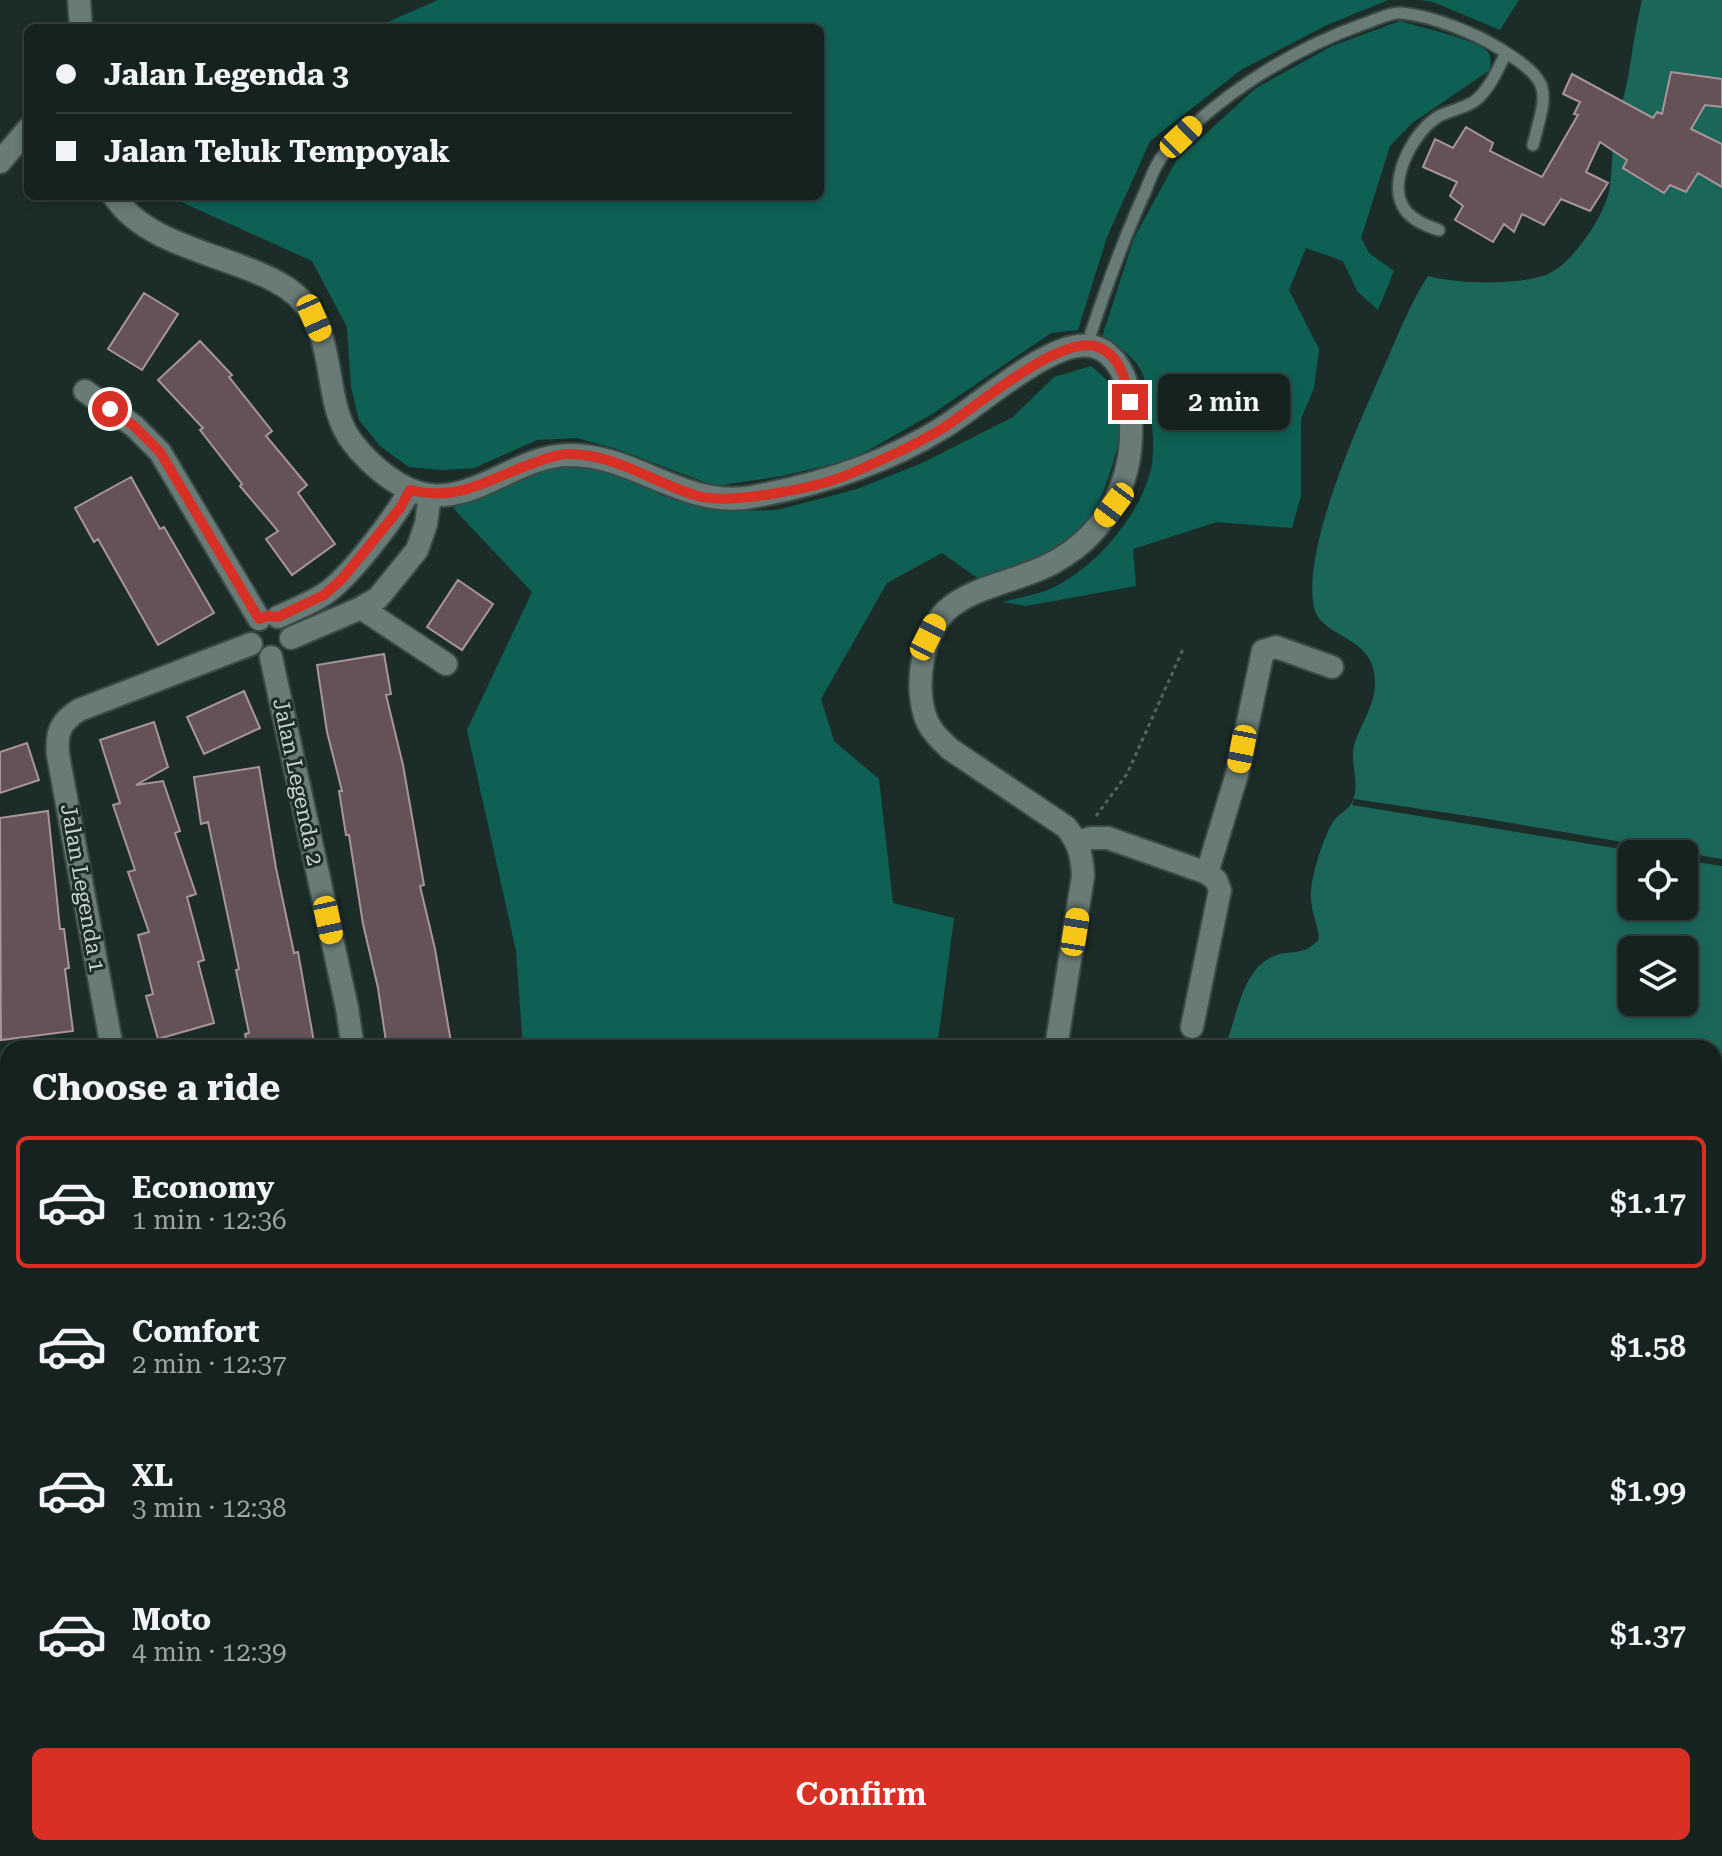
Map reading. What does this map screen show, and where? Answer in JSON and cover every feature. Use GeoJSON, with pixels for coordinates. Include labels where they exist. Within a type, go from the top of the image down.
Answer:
{"type":"FeatureCollection","features":[{"type":"Feature","properties":{"kind":"street"},"geometry":{"type":"LineString","coordinates":[[79,0],[81,24]]}},
{"type":"Feature","properties":{"kind":"street"},"geometry":{"type":"LineString","coordinates":[[0,162],[24,134]]}},
{"type":"Feature","properties":{"kind":"street"},"geometry":{"type":"LineString","coordinates":[[118,200],[136,220],[156,232],[265,277],[288,289],[303,302],[322,336],[338,413],[348,438],[367,460],[420,493],[451,494],[474,488],[562,454],[588,455],[620,463],[699,497],[722,500],[747,498],[825,481],[872,464],[940,430],[1055,354],[1071,347],[1099,347],[1119,366],[1130,402],[1130,455],[1125,483],[1114,505],[1097,528],[1056,562],[990,586],[948,608],[937,619],[928,637],[922,684],[924,713],[936,736],[950,749],[1066,827],[1077,842],[1083,876],[1057,1040]]}},
{"type":"Feature","properties":{"kind":"street"},"geometry":{"type":"LineString","coordinates":[[85,391],[134,426],[160,452],[269,618],[288,625],[291,638],[288,648],[281,654],[263,656],[251,644],[249,635],[252,626],[269,618],[324,595],[342,579],[400,508],[420,493]]}},
{"type":"Feature","properties":{"kind":"street"},"geometry":{"type":"LineString","coordinates":[[291,638],[378,598],[417,550],[426,524],[420,493]]}},
{"type":"Feature","properties":{"kind":"street"},"geometry":{"type":"LineString","coordinates":[[361,608],[446,664]]}},
{"type":"Feature","properties":{"kind":"street","name":"Jalan Legenda 1"},"geometry":{"type":"LineString","coordinates":[[111,1040],[58,755],[59,729],[67,717],[79,710],[251,644]]}},
{"type":"Feature","properties":{"kind":"street"},"geometry":{"type":"LineString","coordinates":[[1207,873],[1237,774],[1263,651],[1276,647],[1332,667]]}},
{"type":"Feature","properties":{"kind":"street","name":"Jalan Legenda 2"},"geometry":{"type":"LineString","coordinates":[[271,657],[352,1040]]}},
{"type":"Feature","properties":{"kind":"street"},"geometry":{"type":"LineString","coordinates":[[1077,842],[1108,838],[1207,873],[1216,880],[1220,890],[1192,1027]]}},
{"type":"Feature","properties":{"kind":"lane"},"geometry":{"type":"LineString","coordinates":[[1087,345],[1120,246],[1161,157],[1202,117],[1243,85],[1325,38],[1398,12],[1465,29],[1529,68],[1539,79],[1544,92],[1533,145]]}},
{"type":"Feature","properties":{"kind":"lane"},"geometry":{"type":"LineString","coordinates":[[1439,230],[1423,224],[1406,211],[1399,194],[1404,158],[1417,135],[1436,118],[1472,104],[1481,95],[1506,53]]}},
{"type":"Feature","properties":{"kind":"path"},"geometry":{"type":"LineString","coordinates":[[1077,842],[1127,774],[1184,647]]}},
{"type":"Feature","properties":{"kind":"shaded area"},"geometry":{"type":"Polygon","coordinates":[[[438,0],[1388,0],[1327,25],[1241,70],[1150,141],[1107,237],[1078,330],[1051,333],[932,414],[853,459],[782,476],[715,486],[617,449],[577,438],[537,440],[474,468],[442,470],[409,467],[380,446],[359,420],[351,387],[347,327],[312,261],[177,200],[824,200],[824,24],[383,24],[438,0]]]}},
{"type":"Feature","properties":{"kind":"shaded area"},"geometry":{"type":"Polygon","coordinates":[[[1420,0],[1519,0],[1500,30],[1433,2],[1420,0]]]}},
{"type":"Feature","properties":{"kind":"shaded area"},"geometry":{"type":"Polygon","coordinates":[[[1642,0],[1722,0],[1722,1040],[1227,1040],[1245,987],[1259,967],[1275,956],[1307,949],[1319,939],[1311,903],[1315,870],[1329,829],[1347,809],[1355,794],[1354,746],[1373,700],[1373,667],[1358,646],[1318,617],[1312,582],[1324,521],[1360,422],[1415,298],[1428,276],[1455,281],[1516,281],[1543,276],[1574,253],[1593,228],[1606,203],[1615,131],[1642,0]]]}},
{"type":"Feature","properties":{"kind":"shaded area"},"geometry":{"type":"Polygon","coordinates":[[[1400,21],[1480,47],[1490,55],[1490,70],[1412,123],[1390,146],[1361,238],[1369,253],[1394,271],[1378,310],[1357,291],[1343,261],[1306,248],[1289,290],[1319,349],[1314,388],[1301,419],[1301,496],[1292,528],[1217,522],[1133,549],[1136,586],[1026,606],[1003,602],[1045,591],[1080,571],[1113,540],[1147,483],[1153,439],[1144,376],[1125,352],[1102,337],[1134,238],[1176,161],[1256,88],[1332,46],[1400,21]]]}},
{"type":"Feature","properties":{"kind":"shaded area"},"geometry":{"type":"Polygon","coordinates":[[[1091,366],[1115,390],[1122,410],[1121,432],[1112,465],[1091,517],[1072,536],[1048,552],[979,579],[942,553],[887,583],[821,699],[834,741],[879,779],[893,903],[954,918],[938,1040],[522,1040],[516,951],[467,730],[532,592],[453,508],[548,466],[623,476],[663,496],[698,506],[732,511],[777,510],[857,489],[922,463],[1013,417],[1054,377],[1091,366]]]}},
{"type":"Feature","properties":{"kind":"pier"},"geometry":{"type":"Polygon","coordinates":[[[1354,799],[1488,819],[1618,841],[1618,849],[1352,805],[1354,799]]]}},
{"type":"Feature","properties":{"kind":"pier"},"geometry":{"type":"Polygon","coordinates":[[[1698,855],[1722,859],[1722,866],[1698,862],[1698,855]]]}},
{"type":"Feature","properties":{"kind":"building"},"geometry":{"type":"Polygon","coordinates":[[[1671,72],[1722,79],[1722,107],[1705,105],[1691,129],[1722,144],[1722,187],[1698,173],[1686,192],[1670,185],[1664,193],[1623,168],[1627,160],[1600,142],[1586,172],[1608,183],[1590,211],[1561,199],[1544,225],[1522,214],[1514,232],[1504,224],[1493,242],[1455,220],[1463,206],[1450,196],[1457,182],[1423,167],[1435,139],[1453,148],[1466,127],[1493,143],[1490,151],[1542,177],[1578,115],[1574,114],[1580,102],[1563,94],[1572,74],[1653,118],[1657,112],[1662,114],[1671,72]]]}},
{"type":"Feature","properties":{"kind":"building"},"geometry":{"type":"Polygon","coordinates":[[[144,293],[178,314],[142,370],[108,349],[144,293]]]}},
{"type":"Feature","properties":{"kind":"building"},"geometry":{"type":"Polygon","coordinates":[[[200,341],[232,375],[229,377],[272,431],[266,436],[307,485],[298,493],[335,544],[292,575],[266,539],[278,531],[240,486],[242,484],[200,430],[203,428],[158,380],[200,341]]]}},
{"type":"Feature","properties":{"kind":"building"},"geometry":{"type":"Polygon","coordinates":[[[131,477],[214,613],[158,645],[98,539],[94,542],[75,508],[131,477]]]}},
{"type":"Feature","properties":{"kind":"building"},"geometry":{"type":"Polygon","coordinates":[[[458,580],[493,604],[462,650],[427,627],[458,580]]]}},
{"type":"Feature","properties":{"kind":"building"},"geometry":{"type":"Polygon","coordinates":[[[384,654],[391,694],[386,695],[403,765],[424,885],[420,886],[435,949],[451,1040],[386,1040],[317,665],[384,654]]]}},
{"type":"Feature","properties":{"kind":"building"},"geometry":{"type":"Polygon","coordinates":[[[244,691],[260,728],[204,754],[187,717],[244,691]]]}},
{"type":"Feature","properties":{"kind":"building"},"geometry":{"type":"Polygon","coordinates":[[[154,722],[168,767],[136,785],[163,781],[180,831],[175,833],[196,894],[187,897],[204,960],[198,962],[214,1023],[158,1039],[146,996],[153,994],[138,935],[149,932],[128,872],[135,870],[113,805],[120,803],[100,740],[154,722]]]}},
{"type":"Feature","properties":{"kind":"building"},"geometry":{"type":"Polygon","coordinates":[[[27,743],[39,780],[0,793],[0,752],[27,743]]]}},
{"type":"Feature","properties":{"kind":"building"},"geometry":{"type":"Polygon","coordinates":[[[259,767],[276,868],[294,953],[298,952],[314,1040],[246,1040],[245,1034],[249,1033],[236,970],[239,969],[208,822],[201,824],[194,777],[259,767]]]}},
{"type":"Feature","properties":{"kind":"building"},"geometry":{"type":"Polygon","coordinates":[[[48,811],[60,929],[64,929],[69,968],[65,969],[73,1031],[1,1040],[0,818],[48,811]]]}},
{"type":"Feature","properties":{"kind":"route"},"geometry":{"type":"LineString","coordinates":[[110,409],[134,426],[160,452],[259,619],[278,617],[324,595],[342,579],[400,508],[410,490],[430,495],[451,494],[562,454],[588,455],[620,463],[699,497],[722,500],[773,493],[843,476],[872,464],[940,430],[1055,354],[1071,347],[1087,345],[1099,347],[1119,366],[1130,402]]}}]}
